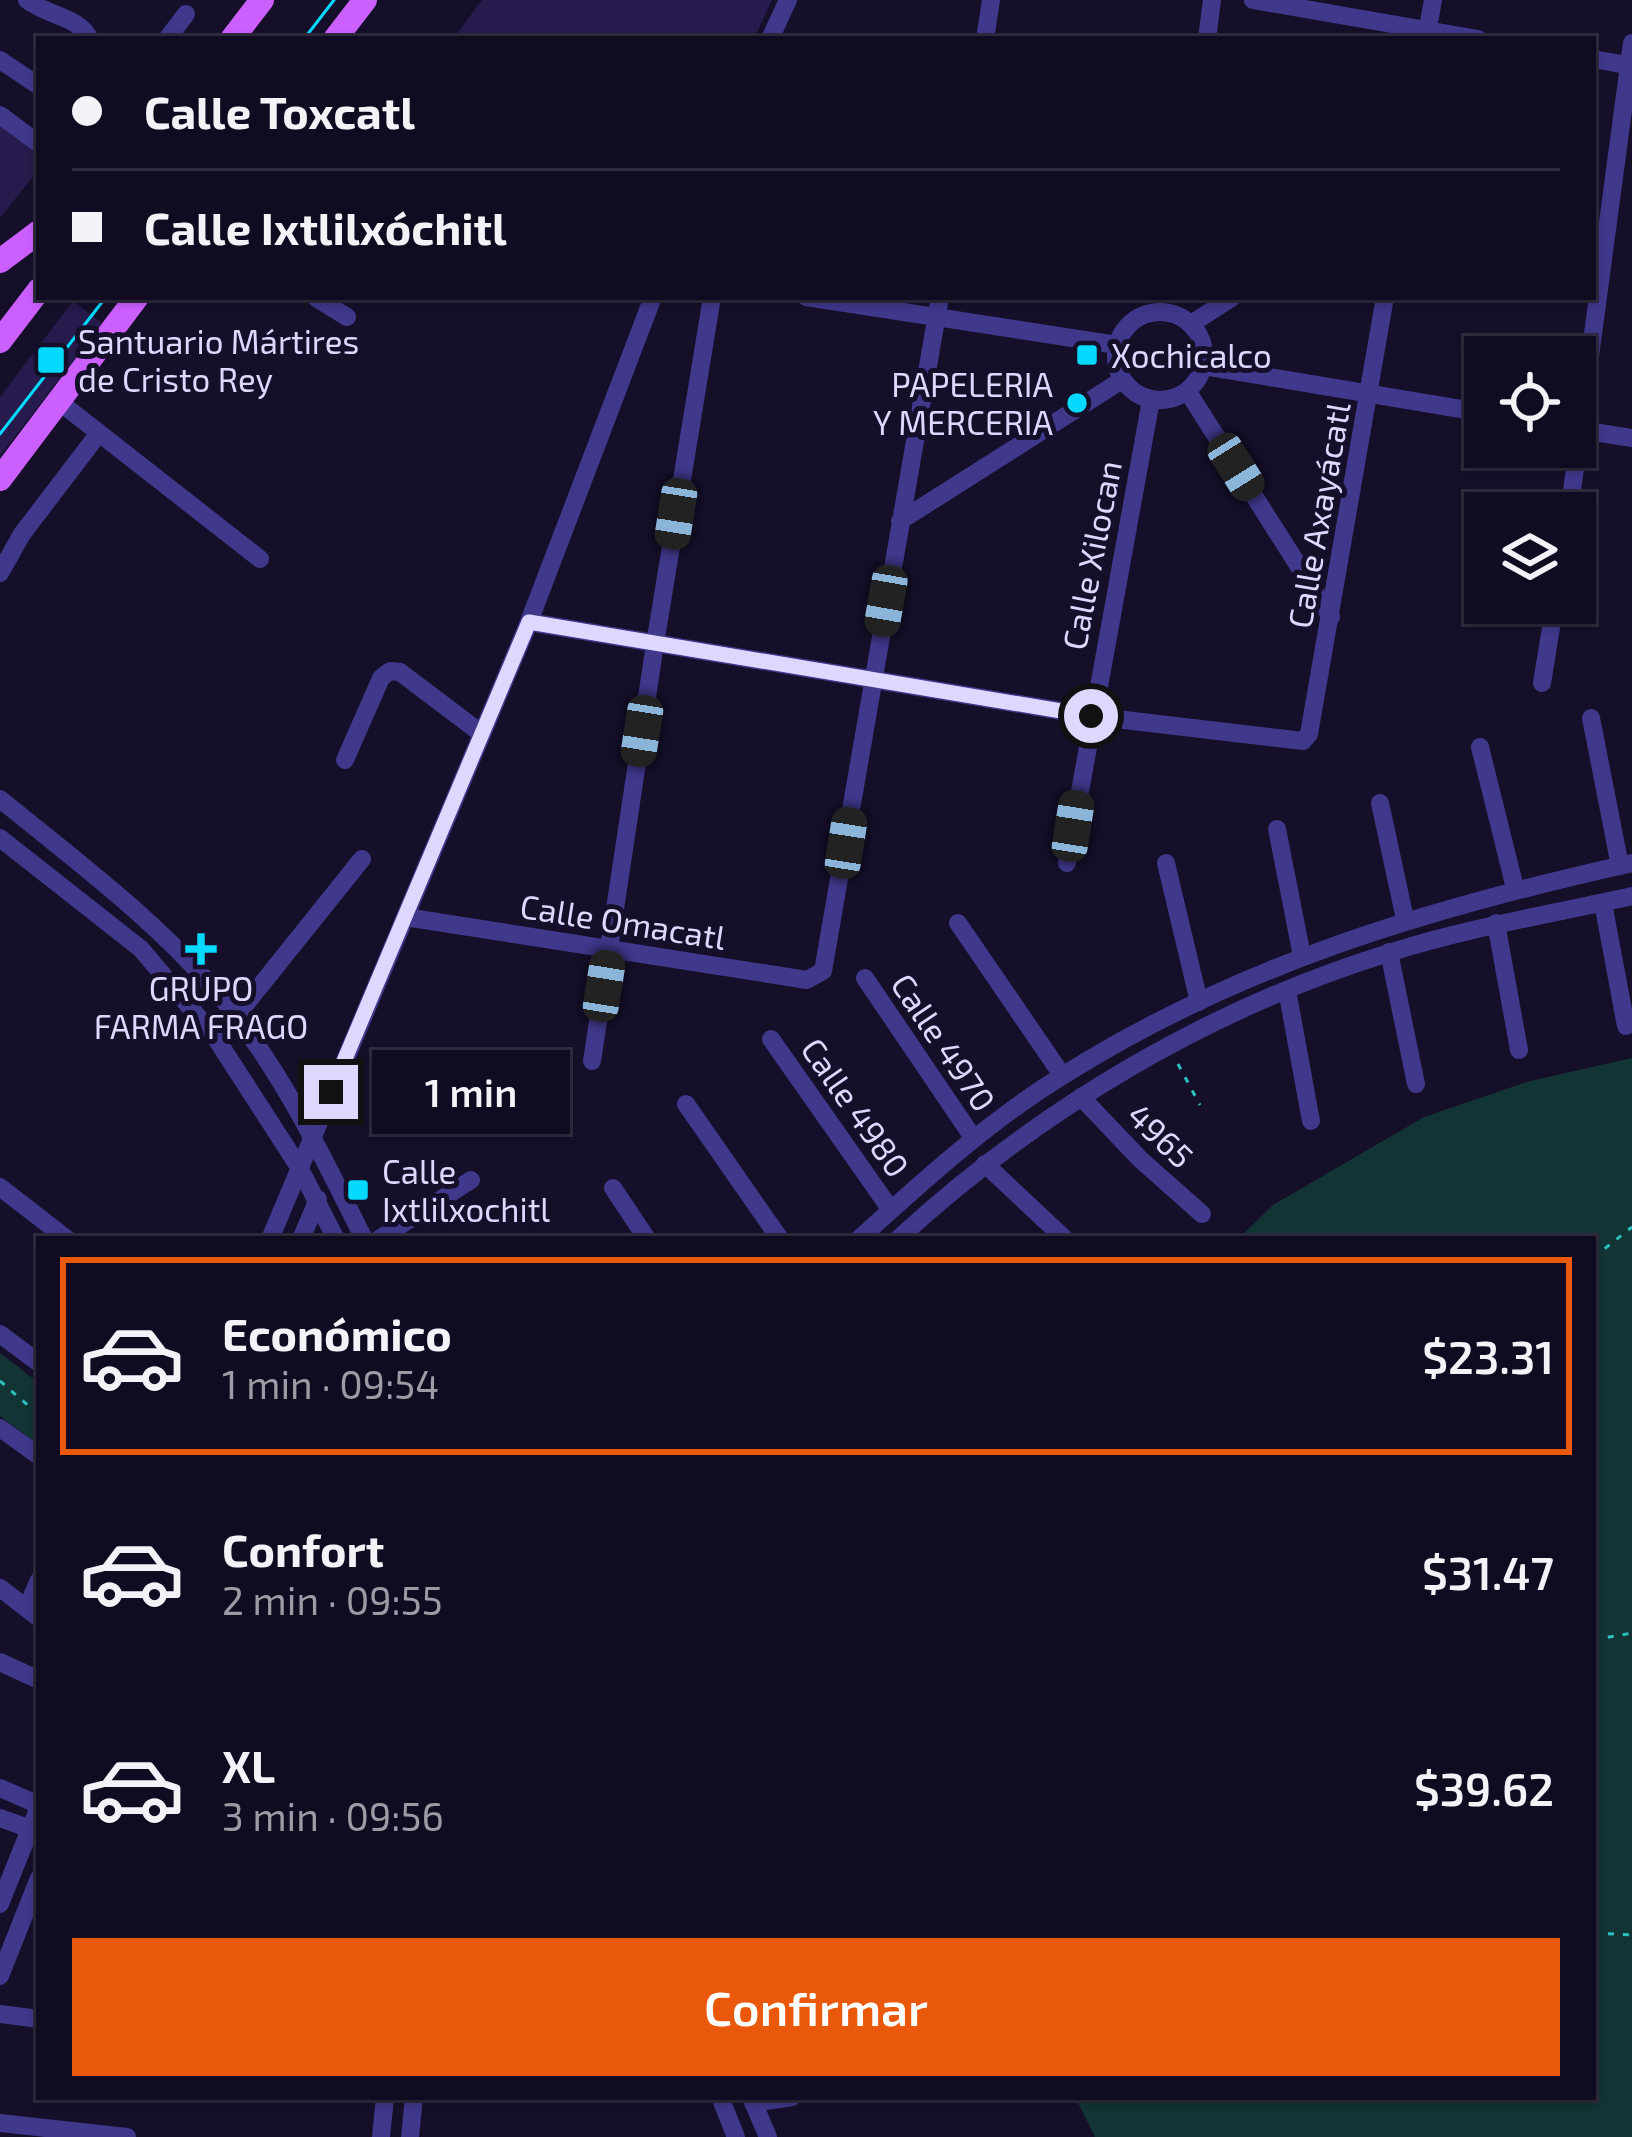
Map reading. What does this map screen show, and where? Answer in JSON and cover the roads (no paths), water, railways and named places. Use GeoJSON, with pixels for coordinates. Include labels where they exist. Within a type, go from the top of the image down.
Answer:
{"type":"FeatureCollection","features":[{"type":"Feature","properties":{"kind":"main road"},"geometry":{"type":"LineString","coordinates":[[237,33],[262,0]]}},
{"type":"Feature","properties":{"kind":"main road"},"geometry":{"type":"LineString","coordinates":[[337,36],[365,0]]}},
{"type":"Feature","properties":{"kind":"main road"},"geometry":{"type":"LineString","coordinates":[[0,261],[36,234]]}},
{"type":"Feature","properties":{"kind":"main road"},"geometry":{"type":"LineString","coordinates":[[0,341],[36,294]]}},
{"type":"Feature","properties":{"kind":"main road"},"geometry":{"type":"LineString","coordinates":[[0,479],[135,300]]}},
{"type":"Feature","properties":{"kind":"street"},"geometry":{"type":"LineString","coordinates":[[27,0],[44,13],[77,22],[88,36]]}},
{"type":"Feature","properties":{"kind":"street"},"geometry":{"type":"LineString","coordinates":[[237,33],[238,0]]}},
{"type":"Feature","properties":{"kind":"street"},"geometry":{"type":"LineString","coordinates":[[771,36],[788,0]]}},
{"type":"Feature","properties":{"kind":"street"},"geometry":{"type":"LineString","coordinates":[[985,36],[991,0]]}},
{"type":"Feature","properties":{"kind":"street"},"geometry":{"type":"LineString","coordinates":[[1207,36],[1212,0]]}},
{"type":"Feature","properties":{"kind":"street"},"geometry":{"type":"LineString","coordinates":[[1253,0],[1427,35],[1433,0]]}},
{"type":"Feature","properties":{"kind":"street"},"geometry":{"type":"LineString","coordinates":[[169,36],[186,14]]}},
{"type":"Feature","properties":{"kind":"street"},"geometry":{"type":"LineString","coordinates":[[1592,336],[1632,43]]}},
{"type":"Feature","properties":{"kind":"street"},"geometry":{"type":"LineString","coordinates":[[0,60],[36,84]]}},
{"type":"Feature","properties":{"kind":"street"},"geometry":{"type":"LineString","coordinates":[[1596,60],[1630,66]]}},
{"type":"Feature","properties":{"kind":"street"},"geometry":{"type":"LineString","coordinates":[[0,115],[36,142]]}},
{"type":"Feature","properties":{"kind":"street"},"geometry":{"type":"LineString","coordinates":[[320,300],[347,317]]}},
{"type":"Feature","properties":{"kind":"street"},"geometry":{"type":"LineString","coordinates":[[271,1236],[529,622],[649,300]]}},
{"type":"Feature","properties":{"kind":"street"},"geometry":{"type":"LineString","coordinates":[[592,1061],[712,300]]}},
{"type":"Feature","properties":{"kind":"street"},"geometry":{"type":"LineString","coordinates":[[824,300],[1117,345]]}},
{"type":"Feature","properties":{"kind":"street"},"geometry":{"type":"LineString","coordinates":[[872,681],[939,300]]}},
{"type":"Feature","properties":{"kind":"street"},"geometry":{"type":"LineString","coordinates":[[1191,324],[1228,300]]}},
{"type":"Feature","properties":{"kind":"street","name":"Calle Axayácatl"},"geometry":{"type":"LineString","coordinates":[[1091,716],[1304,741],[1309,734],[1385,300]]}},
{"type":"Feature","properties":{"kind":"street"},"geometry":{"type":"LineString","coordinates":[[1163,308],[1191,324],[1202,340],[1204,367],[1188,392],[1173,399],[1151,400],[1136,394],[1122,380],[1116,361],[1117,345],[1132,322],[1163,308]]}},
{"type":"Feature","properties":{"kind":"street"},"geometry":{"type":"LineString","coordinates":[[1204,367],[1464,409]]}},
{"type":"Feature","properties":{"kind":"street"},"geometry":{"type":"LineString","coordinates":[[900,521],[1122,380]]}},
{"type":"Feature","properties":{"kind":"street"},"geometry":{"type":"LineString","coordinates":[[1188,392],[1331,617]]}},
{"type":"Feature","properties":{"kind":"street"},"geometry":{"type":"LineString","coordinates":[[57,400],[260,559]]}},
{"type":"Feature","properties":{"kind":"street","name":"Calle Xilocan"},"geometry":{"type":"LineString","coordinates":[[1067,863],[1151,400]]}},
{"type":"Feature","properties":{"kind":"street"},"geometry":{"type":"LineString","coordinates":[[0,573],[22,533],[99,433]]}},
{"type":"Feature","properties":{"kind":"street"},"geometry":{"type":"LineString","coordinates":[[1596,433],[1632,438]]}},
{"type":"Feature","properties":{"kind":"street"},"geometry":{"type":"LineString","coordinates":[[529,622],[1091,716]]}},
{"type":"Feature","properties":{"kind":"street"},"geometry":{"type":"LineString","coordinates":[[1542,683],[1552,624]]}},
{"type":"Feature","properties":{"kind":"street"},"geometry":{"type":"LineString","coordinates":[[345,760],[381,678],[391,670],[482,734]]}},
{"type":"Feature","properties":{"kind":"street","name":"Calle Omacatl"},"geometry":{"type":"LineString","coordinates":[[405,917],[807,980],[819,976],[826,965],[872,681]]}},
{"type":"Feature","properties":{"kind":"street"},"geometry":{"type":"LineString","coordinates":[[862,1236],[974,1139],[1062,1076],[1129,1036],[1302,956],[1405,919],[1626,864],[1591,718]]}},
{"type":"Feature","properties":{"kind":"street"},"geometry":{"type":"LineString","coordinates":[[1480,747],[1515,888]]}},
{"type":"Feature","properties":{"kind":"street"},"geometry":{"type":"LineString","coordinates":[[0,799],[158,932],[236,1016],[312,1136],[362,1236]]}},
{"type":"Feature","properties":{"kind":"street"},"geometry":{"type":"LineString","coordinates":[[1380,803],[1405,919]]}},
{"type":"Feature","properties":{"kind":"street"},"geometry":{"type":"LineString","coordinates":[[1277,829],[1302,956]]}},
{"type":"Feature","properties":{"kind":"street"},"geometry":{"type":"LineString","coordinates":[[0,838],[141,950],[215,1037],[299,1167],[334,1236]]}},
{"type":"Feature","properties":{"kind":"street"},"geometry":{"type":"LineString","coordinates":[[236,1016],[362,860]]}},
{"type":"Feature","properties":{"kind":"street"},"geometry":{"type":"LineString","coordinates":[[1166,863],[1199,1002]]}},
{"type":"Feature","properties":{"kind":"street"},"geometry":{"type":"LineString","coordinates":[[904,1236],[985,1165],[1081,1097],[1168,1047],[1287,990],[1389,952],[1496,923],[1632,896]]}},
{"type":"Feature","properties":{"kind":"street"},"geometry":{"type":"LineString","coordinates":[[1603,903],[1626,1026]]}},
{"type":"Feature","properties":{"kind":"street"},"geometry":{"type":"LineString","coordinates":[[958,923],[1062,1076]]}},
{"type":"Feature","properties":{"kind":"street"},"geometry":{"type":"LineString","coordinates":[[1496,923],[1519,1050]]}},
{"type":"Feature","properties":{"kind":"street"},"geometry":{"type":"LineString","coordinates":[[1389,952],[1416,1084]]}},
{"type":"Feature","properties":{"kind":"street","name":"Calle 4970"},"geometry":{"type":"LineString","coordinates":[[865,978],[974,1139]]}},
{"type":"Feature","properties":{"kind":"street"},"geometry":{"type":"LineString","coordinates":[[1287,990],[1311,1121]]}},
{"type":"Feature","properties":{"kind":"street","name":"Calle 4980"},"geometry":{"type":"LineString","coordinates":[[771,1039],[891,1210]]}},
{"type":"Feature","properties":{"kind":"street","name":"4965"},"geometry":{"type":"LineString","coordinates":[[1081,1097],[1202,1214]]}},
{"type":"Feature","properties":{"kind":"street"},"geometry":{"type":"LineString","coordinates":[[686,1104],[778,1236]]}},
{"type":"Feature","properties":{"kind":"street"},"geometry":{"type":"LineString","coordinates":[[985,1165],[1062,1236]]}},
{"type":"Feature","properties":{"kind":"street"},"geometry":{"type":"LineString","coordinates":[[303,1236],[330,1171]]}},
{"type":"Feature","properties":{"kind":"street"},"geometry":{"type":"LineString","coordinates":[[384,1236],[471,1180]]}},
{"type":"Feature","properties":{"kind":"street"},"geometry":{"type":"LineString","coordinates":[[0,1187],[64,1236]]}},
{"type":"Feature","properties":{"kind":"street"},"geometry":{"type":"LineString","coordinates":[[613,1188],[645,1236]]}},
{"type":"Feature","properties":{"kind":"street"},"geometry":{"type":"LineString","coordinates":[[0,1334],[36,1361]]}},
{"type":"Feature","properties":{"kind":"street"},"geometry":{"type":"LineString","coordinates":[[0,1428],[36,1454]]}},
{"type":"Feature","properties":{"kind":"street"},"geometry":{"type":"LineString","coordinates":[[0,1588],[33,1613]]}},
{"type":"Feature","properties":{"kind":"street"},"geometry":{"type":"LineString","coordinates":[[0,1662],[36,1679]]}},
{"type":"Feature","properties":{"kind":"street"},"geometry":{"type":"LineString","coordinates":[[0,1788],[36,1805]]}},
{"type":"Feature","properties":{"kind":"street"},"geometry":{"type":"LineString","coordinates":[[0,1818],[34,1830],[0,1904]]}},
{"type":"Feature","properties":{"kind":"street"},"geometry":{"type":"LineString","coordinates":[[0,1976],[33,1908]]}},
{"type":"Feature","properties":{"kind":"street"},"geometry":{"type":"LineString","coordinates":[[0,2014],[36,2019]]}},
{"type":"Feature","properties":{"kind":"street"},"geometry":{"type":"LineString","coordinates":[[381,2137],[385,2100]]}},
{"type":"Feature","properties":{"kind":"street"},"geometry":{"type":"LineString","coordinates":[[410,2137],[415,2100]]}},
{"type":"Feature","properties":{"kind":"street"},"geometry":{"type":"LineString","coordinates":[[722,2100],[736,2137]]}},
{"type":"Feature","properties":{"kind":"street"},"geometry":{"type":"LineString","coordinates":[[752,2100],[768,2137]]}},
{"type":"Feature","properties":{"kind":"street"},"geometry":{"type":"LineString","coordinates":[[0,2123],[127,2137]]}},
{"type":"Feature","properties":{"kind":"tram line"},"geometry":{"type":"LineString","coordinates":[[306,36],[334,0]]}},
{"type":"Feature","properties":{"kind":"tram line"},"geometry":{"type":"LineString","coordinates":[[0,434],[104,300]]}},
{"type":"Feature","properties":{"kind":"place","name":"Xochicalco"},"geometry":{"type":"Point","coordinates":[1087,355]}},
{"type":"Feature","properties":{"kind":"place","name":"Santuario Mártires de Cristo Rey"},"geometry":{"type":"Point","coordinates":[51,360]}},
{"type":"Feature","properties":{"kind":"place","name":"PAPELERIA Y MERCERIA"},"geometry":{"type":"Point","coordinates":[1077,403]}},
{"type":"Feature","properties":{"kind":"place","name":"GRUPO FARMA FRAGO"},"geometry":{"type":"Point","coordinates":[201,949]}},
{"type":"Feature","properties":{"kind":"place","name":"Calle Ixtlilxochitl"},"geometry":{"type":"Point","coordinates":[358,1190]}}]}
